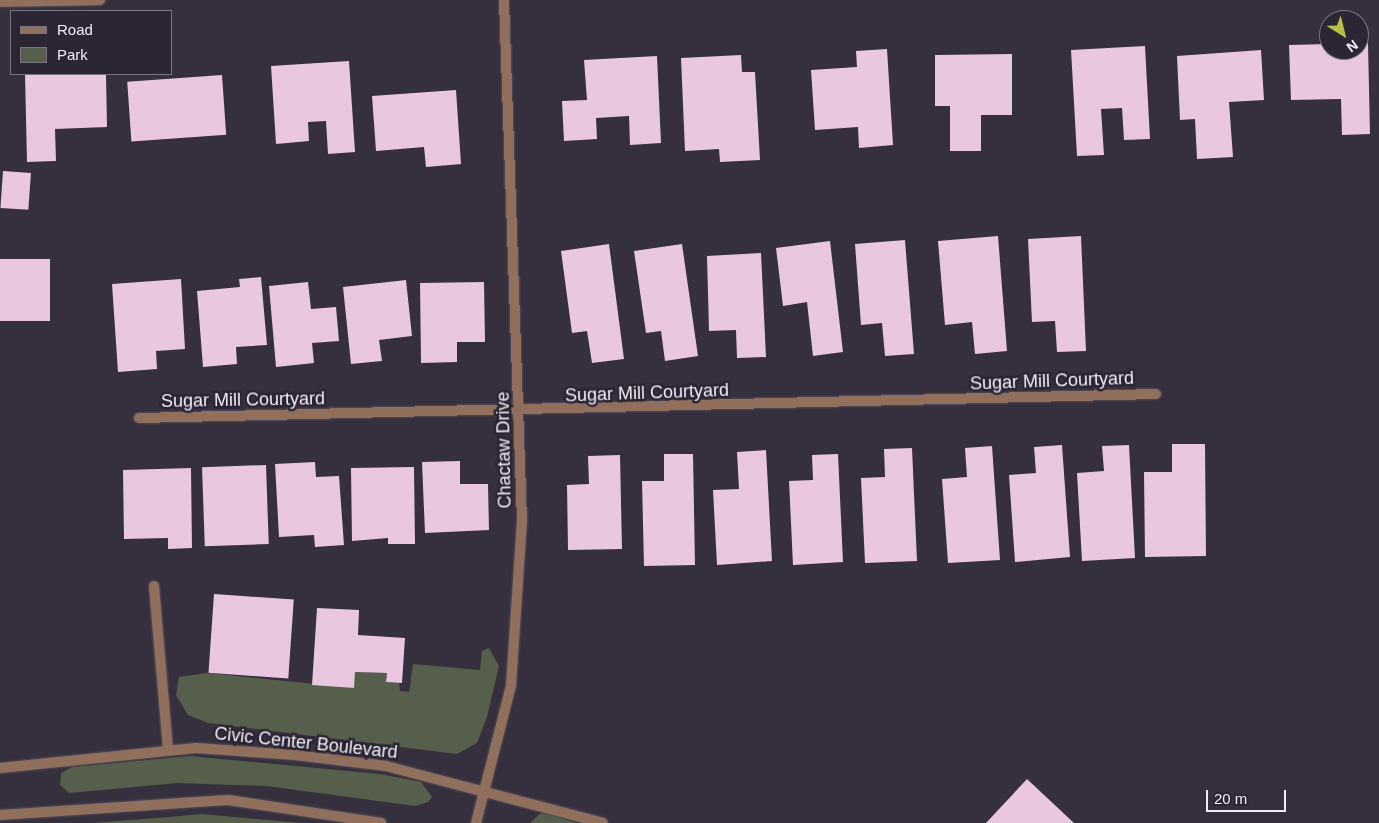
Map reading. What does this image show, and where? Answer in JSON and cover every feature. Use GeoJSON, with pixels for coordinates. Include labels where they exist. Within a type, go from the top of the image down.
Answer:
{"type":"FeatureCollection","features":[{"type":"Feature","properties":{"kind":"street"},"geometry":{"type":"LineString","coordinates":[[0,2],[100,0]]}},
{"type":"Feature","properties":{"kind":"street","name":"Chactaw Drive"},"geometry":{"type":"LineString","coordinates":[[476,823],[511,686],[522,520],[520,413],[504,72],[504,0]]}},
{"type":"Feature","properties":{"kind":"street","name":"Sugar Mill Courtyard"},"geometry":{"type":"LineString","coordinates":[[139,418],[520,413],[1156,394]]}},
{"type":"Feature","properties":{"kind":"street"},"geometry":{"type":"LineString","coordinates":[[154,586],[168,750]]}},
{"type":"Feature","properties":{"kind":"street","name":"Civic Center Boulevard"},"geometry":{"type":"LineString","coordinates":[[0,768],[196,748],[368,764],[485,790],[603,823]]}},
{"type":"Feature","properties":{"kind":"street"},"geometry":{"type":"LineString","coordinates":[[0,816],[29,818],[228,800],[381,823]]}},
{"type":"Feature","properties":{"kind":"green space"},"geometry":{"type":"Polygon","coordinates":[[[489,648],[499,666],[487,717],[477,743],[457,754],[208,723],[188,715],[176,695],[179,677],[208,673],[353,688],[355,672],[387,673],[386,682],[399,683],[400,691],[409,692],[413,664],[480,670],[482,651],[489,648]]]}},
{"type":"Feature","properties":{"kind":"green space"},"geometry":{"type":"Polygon","coordinates":[[[190,756],[380,774],[421,782],[432,797],[428,802],[415,806],[267,786],[177,783],[69,793],[60,785],[61,773],[72,767],[190,756]]]}},
{"type":"Feature","properties":{"kind":"green space"},"geometry":{"type":"Polygon","coordinates":[[[541,813],[551,815],[577,823],[530,823],[541,813]]]}},
{"type":"Feature","properties":{"kind":"green space"},"geometry":{"type":"Polygon","coordinates":[[[201,814],[302,823],[92,823],[169,817],[201,814]]]}},
{"type":"Feature","properties":{"kind":"building"},"geometry":{"type":"Polygon","coordinates":[[[1319,44],[1319,60],[1368,60],[1370,134],[1342,135],[1341,99],[1291,100],[1289,45],[1319,44]]]}},
{"type":"Feature","properties":{"kind":"building"},"geometry":{"type":"Polygon","coordinates":[[[1145,46],[1150,139],[1124,140],[1122,108],[1101,109],[1104,155],[1077,156],[1071,50],[1145,46]]]}},
{"type":"Feature","properties":{"kind":"building"},"geometry":{"type":"Polygon","coordinates":[[[887,49],[893,145],[859,148],[858,127],[815,130],[811,70],[857,67],[856,51],[887,49]]]}},
{"type":"Feature","properties":{"kind":"building"},"geometry":{"type":"Polygon","coordinates":[[[1261,50],[1264,100],[1229,102],[1233,157],[1197,159],[1195,119],[1180,120],[1177,56],[1261,50]]]}},
{"type":"Feature","properties":{"kind":"building"},"geometry":{"type":"Polygon","coordinates":[[[1012,54],[1012,115],[981,115],[981,151],[950,151],[950,106],[935,106],[935,55],[1012,54]]]}},
{"type":"Feature","properties":{"kind":"building"},"geometry":{"type":"Polygon","coordinates":[[[741,55],[742,72],[755,72],[760,160],[720,162],[719,149],[685,151],[681,58],[741,55]]]}},
{"type":"Feature","properties":{"kind":"building"},"geometry":{"type":"Polygon","coordinates":[[[657,56],[661,143],[630,145],[629,116],[596,118],[597,139],[564,141],[562,101],[587,100],[584,60],[657,56]]]}},
{"type":"Feature","properties":{"kind":"building"},"geometry":{"type":"Polygon","coordinates":[[[349,61],[355,152],[328,154],[326,121],[308,122],[309,141],[276,144],[271,66],[349,61]]]}},
{"type":"Feature","properties":{"kind":"building"},"geometry":{"type":"Polygon","coordinates":[[[25,75],[106,75],[107,127],[55,129],[56,161],[27,162],[25,75]]]}},
{"type":"Feature","properties":{"kind":"building"},"geometry":{"type":"Polygon","coordinates":[[[222,75],[226,135],[131,141],[127,82],[222,75]]]}},
{"type":"Feature","properties":{"kind":"building"},"geometry":{"type":"Polygon","coordinates":[[[456,90],[461,164],[426,167],[424,147],[376,151],[372,96],[456,90]]]}},
{"type":"Feature","properties":{"kind":"building"},"geometry":{"type":"Polygon","coordinates":[[[3,171],[31,173],[28,210],[0,208],[3,171]]]}},
{"type":"Feature","properties":{"kind":"building"},"geometry":{"type":"Polygon","coordinates":[[[998,236],[1007,351],[975,354],[972,322],[945,325],[938,241],[998,236]]]}},
{"type":"Feature","properties":{"kind":"building"},"geometry":{"type":"Polygon","coordinates":[[[1081,236],[1086,351],[1057,352],[1055,321],[1032,322],[1028,239],[1081,236]]]}},
{"type":"Feature","properties":{"kind":"building"},"geometry":{"type":"Polygon","coordinates":[[[905,240],[914,354],[885,356],[882,323],[861,325],[855,244],[905,240]]]}},
{"type":"Feature","properties":{"kind":"building"},"geometry":{"type":"Polygon","coordinates":[[[830,241],[843,352],[813,356],[807,302],[783,306],[776,248],[830,241]]]}},
{"type":"Feature","properties":{"kind":"building"},"geometry":{"type":"Polygon","coordinates":[[[609,244],[624,359],[592,363],[587,331],[572,333],[561,251],[609,244]]]}},
{"type":"Feature","properties":{"kind":"building"},"geometry":{"type":"Polygon","coordinates":[[[682,244],[698,356],[665,361],[661,331],[646,333],[634,251],[682,244]]]}},
{"type":"Feature","properties":{"kind":"building"},"geometry":{"type":"Polygon","coordinates":[[[761,253],[766,357],[737,358],[736,330],[709,331],[707,256],[761,253]]]}},
{"type":"Feature","properties":{"kind":"building"},"geometry":{"type":"Polygon","coordinates":[[[0,259],[50,259],[50,321],[0,321],[0,259]]]}},
{"type":"Feature","properties":{"kind":"building"},"geometry":{"type":"Polygon","coordinates":[[[261,277],[267,345],[236,347],[237,364],[203,367],[197,291],[240,287],[239,279],[261,277]]]}},
{"type":"Feature","properties":{"kind":"building"},"geometry":{"type":"Polygon","coordinates":[[[181,279],[185,349],[156,351],[157,369],[118,372],[112,284],[181,279]]]}},
{"type":"Feature","properties":{"kind":"building"},"geometry":{"type":"Polygon","coordinates":[[[406,280],[412,336],[379,340],[382,361],[351,364],[343,287],[406,280]]]}},
{"type":"Feature","properties":{"kind":"building"},"geometry":{"type":"Polygon","coordinates":[[[308,282],[311,309],[336,307],[339,341],[312,343],[314,363],[276,367],[269,286],[308,282]]]}},
{"type":"Feature","properties":{"kind":"building"},"geometry":{"type":"Polygon","coordinates":[[[484,282],[485,342],[457,342],[457,362],[421,363],[420,283],[484,282]]]}},
{"type":"Feature","properties":{"kind":"building"},"geometry":{"type":"Polygon","coordinates":[[[1172,444],[1205,444],[1206,556],[1145,557],[1144,472],[1172,472],[1172,444]]]}},
{"type":"Feature","properties":{"kind":"building"},"geometry":{"type":"Polygon","coordinates":[[[1062,445],[1070,557],[1015,562],[1009,475],[1036,473],[1034,447],[1062,445]]]}},
{"type":"Feature","properties":{"kind":"building"},"geometry":{"type":"Polygon","coordinates":[[[1129,445],[1135,558],[1082,561],[1077,473],[1104,471],[1102,446],[1129,445]]]}},
{"type":"Feature","properties":{"kind":"building"},"geometry":{"type":"Polygon","coordinates":[[[992,446],[1000,560],[948,563],[942,479],[967,477],[965,448],[992,446]]]}},
{"type":"Feature","properties":{"kind":"building"},"geometry":{"type":"Polygon","coordinates":[[[912,448],[917,561],[865,563],[861,478],[885,477],[884,449],[912,448]]]}},
{"type":"Feature","properties":{"kind":"building"},"geometry":{"type":"Polygon","coordinates":[[[766,450],[772,561],[717,565],[713,490],[739,489],[737,452],[766,450]]]}},
{"type":"Feature","properties":{"kind":"building"},"geometry":{"type":"Polygon","coordinates":[[[664,454],[693,454],[695,565],[644,566],[642,481],[664,481],[664,454]]]}},
{"type":"Feature","properties":{"kind":"building"},"geometry":{"type":"Polygon","coordinates":[[[838,454],[843,562],[793,565],[789,481],[813,480],[812,455],[838,454]]]}},
{"type":"Feature","properties":{"kind":"building"},"geometry":{"type":"Polygon","coordinates":[[[620,455],[622,549],[568,550],[567,485],[589,484],[588,456],[620,455]]]}},
{"type":"Feature","properties":{"kind":"building"},"geometry":{"type":"Polygon","coordinates":[[[460,461],[460,484],[488,484],[489,530],[425,533],[422,462],[460,461]]]}},
{"type":"Feature","properties":{"kind":"building"},"geometry":{"type":"Polygon","coordinates":[[[315,462],[316,477],[339,476],[344,545],[315,547],[314,535],[279,537],[275,464],[315,462]]]}},
{"type":"Feature","properties":{"kind":"building"},"geometry":{"type":"Polygon","coordinates":[[[266,465],[269,544],[205,546],[202,467],[266,465]]]}},
{"type":"Feature","properties":{"kind":"building"},"geometry":{"type":"Polygon","coordinates":[[[414,467],[415,544],[388,544],[388,538],[352,541],[351,468],[414,467]]]}},
{"type":"Feature","properties":{"kind":"building"},"geometry":{"type":"Polygon","coordinates":[[[191,468],[192,548],[168,549],[168,538],[124,539],[123,470],[191,468]]]}},
{"type":"Feature","properties":{"kind":"building"},"geometry":{"type":"Polygon","coordinates":[[[214,594],[294,600],[288,678],[208,673],[214,594]]]}},
{"type":"Feature","properties":{"kind":"building"},"geometry":{"type":"Polygon","coordinates":[[[317,608],[359,610],[358,635],[405,638],[402,683],[386,682],[387,673],[355,672],[354,688],[312,685],[317,608]]]}},
{"type":"Feature","properties":{"kind":"building"},"geometry":{"type":"Polygon","coordinates":[[[1027,779],[1074,823],[986,823],[1027,779]]]}}]}
